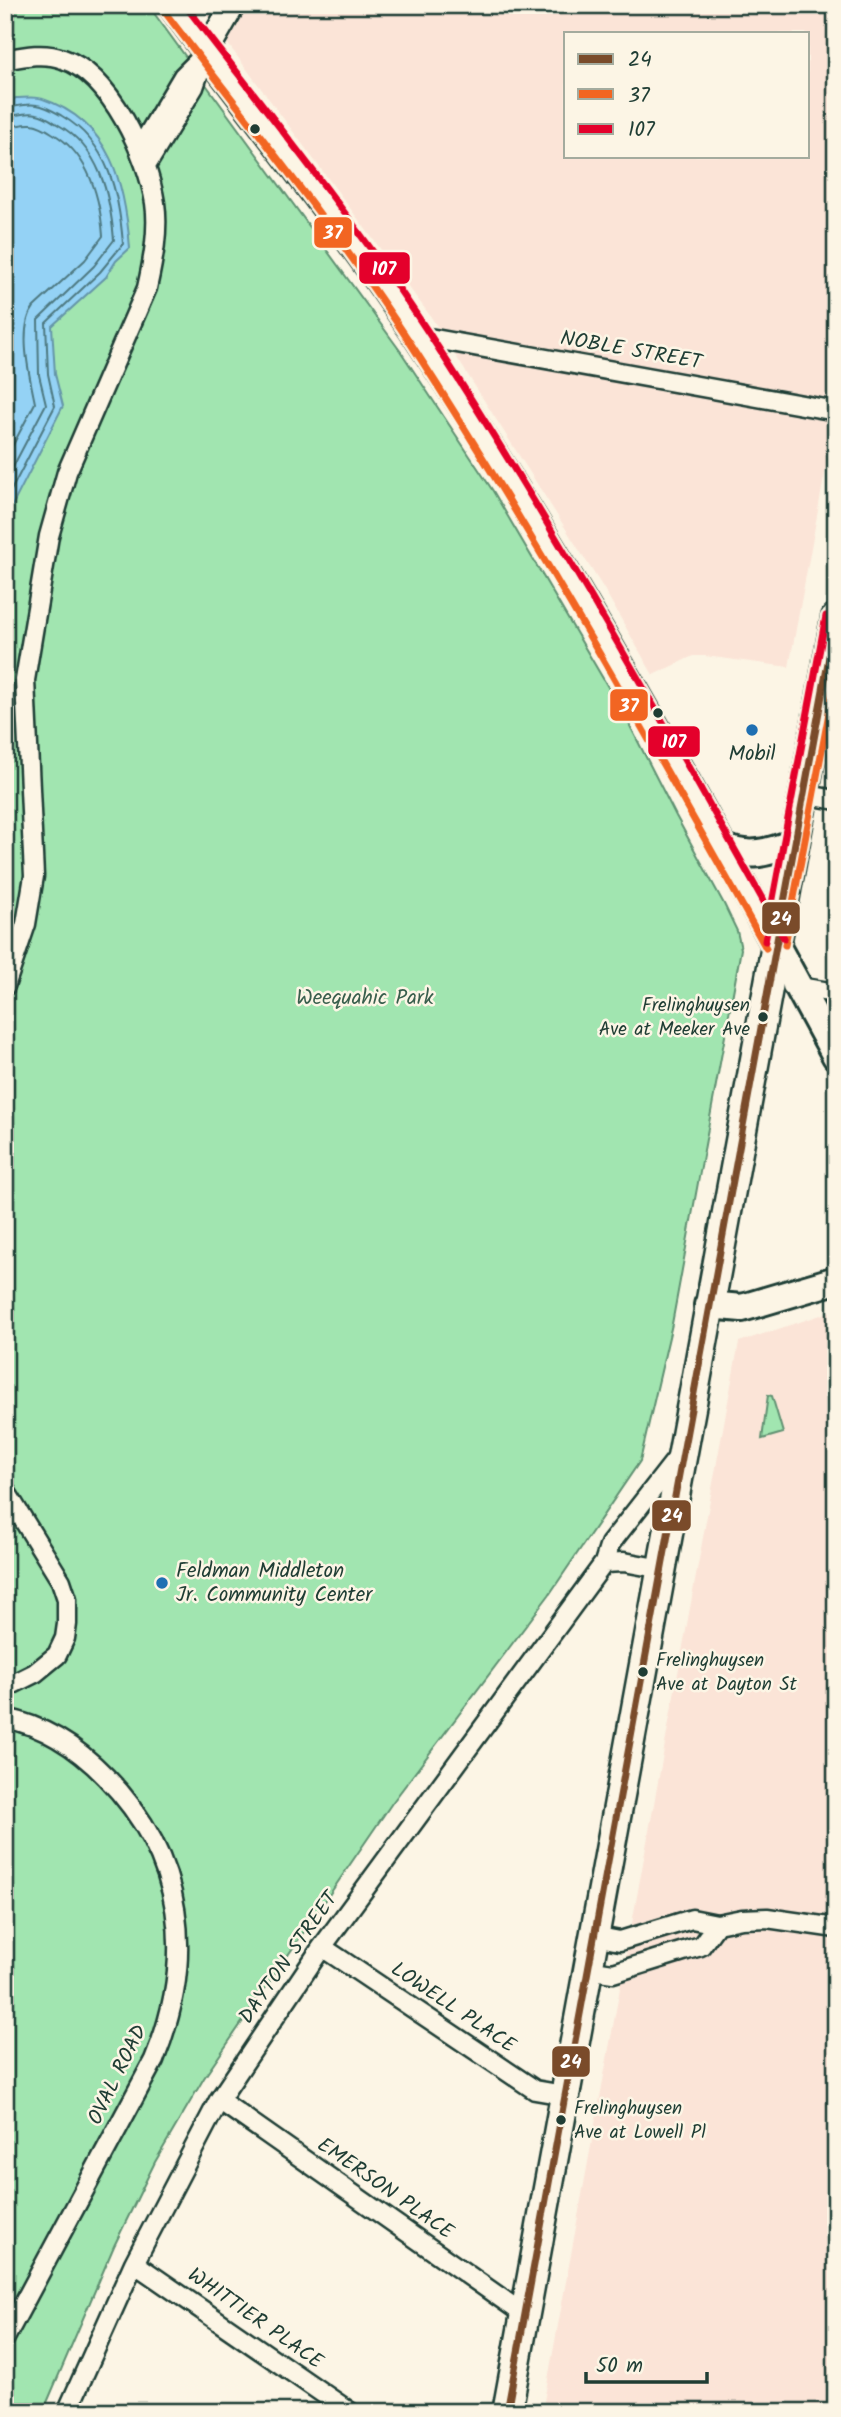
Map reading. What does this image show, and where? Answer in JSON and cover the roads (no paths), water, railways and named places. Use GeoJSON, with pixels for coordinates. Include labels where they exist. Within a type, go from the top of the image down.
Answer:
{"type":"FeatureCollection","features":[{"type":"Feature","properties":{"kind":"main road"},"geometry":{"type":"LineString","coordinates":[[172,5],[321,199],[418,336],[520,498],[723,848],[836,1056]]}},
{"type":"Feature","properties":{"kind":"main road"},"geometry":{"type":"LineString","coordinates":[[508,2412],[708,1306],[836,618]]}},
{"type":"Feature","properties":{"kind":"main road"},"geometry":{"type":"LineString","coordinates":[[723,848],[756,855],[793,843]]}},
{"type":"Feature","properties":{"kind":"main road"},"geometry":{"type":"LineString","coordinates":[[708,1306],[742,1308],[836,1280]]}},
{"type":"Feature","properties":{"kind":"street"},"geometry":{"type":"LineString","coordinates":[[146,166],[194,87],[206,52],[233,5]]}},
{"type":"Feature","properties":{"kind":"street"},"geometry":{"type":"LineString","coordinates":[[140,148],[183,76],[206,52]]}},
{"type":"Feature","properties":{"kind":"street"},"geometry":{"type":"LineString","coordinates":[[5,60],[43,55],[63,59],[79,66],[91,76],[112,101],[140,148],[155,204],[153,261],[147,288],[67,472],[49,536],[25,680],[34,876],[26,924],[5,986]]}},
{"type":"Feature","properties":{"kind":"street","name":"NOBLE STREET"},"geometry":{"type":"LineString","coordinates":[[418,336],[836,411]]}},
{"type":"Feature","properties":{"kind":"street"},"geometry":{"type":"LineString","coordinates":[[802,794],[836,800]]}},
{"type":"Feature","properties":{"kind":"street"},"geometry":{"type":"LineString","coordinates":[[768,982],[836,993]]}},
{"type":"Feature","properties":{"kind":"street","name":"DAYTON STREET"},"geometry":{"type":"LineString","coordinates":[[67,2412],[134,2263],[219,2101],[322,1947],[604,1563],[610,1544],[682,1451]]}},
{"type":"Feature","properties":{"kind":"street"},"geometry":{"type":"LineString","coordinates":[[5,1490],[61,1581],[67,1599],[65,1638],[57,1655],[35,1673],[5,1688]]}},
{"type":"Feature","properties":{"kind":"street"},"geometry":{"type":"LineString","coordinates":[[604,1563],[624,1562],[662,1569]]}},
{"type":"Feature","properties":{"kind":"street","name":"OVAL ROAD"},"geometry":{"type":"LineString","coordinates":[[5,1718],[46,1731],[77,1751],[118,1789],[134,1809],[159,1854],[168,1878],[176,1916],[179,1954],[173,2005],[154,2060],[5,2338]]}},
{"type":"Feature","properties":{"kind":"street"},"geometry":{"type":"LineString","coordinates":[[594,1936],[620,1941],[692,1919],[717,1924],[767,1918],[836,1928]]}},
{"type":"Feature","properties":{"kind":"street"},"geometry":{"type":"LineString","coordinates":[[587,1969],[613,1973],[687,1950],[701,1945],[717,1924]]}},
{"type":"Feature","properties":{"kind":"street","name":"LOWELL PLACE"},"geometry":{"type":"LineString","coordinates":[[322,1947],[535,2090],[564,2095]]}},
{"type":"Feature","properties":{"kind":"street","name":"EMERSON PLACE"},"geometry":{"type":"LineString","coordinates":[[219,2101],[525,2315]]}},
{"type":"Feature","properties":{"kind":"street","name":"WHITTIER PLACE"},"geometry":{"type":"LineString","coordinates":[[134,2263],[349,2412]]}},
{"type":"Feature","properties":{"kind":"water"},"geometry":{"type":"Polygon","coordinates":[[[16,98],[40,98],[66,109],[85,123],[99,139],[118,179],[128,224],[130,248],[116,261],[106,277],[52,326],[55,374],[63,406],[5,520],[5,102],[16,98]]]}},
{"type":"Feature","properties":{"kind":"place","name":"Mobil"},"geometry":{"type":"Point","coordinates":[752,730]}},
{"type":"Feature","properties":{"kind":"place","name":"Frelinghuysen Ave at Meeker Ave"},"geometry":{"type":"Point","coordinates":[763,1017]}},
{"type":"Feature","properties":{"kind":"place","name":"Feldman Middleton Jr. Community Center"},"geometry":{"type":"Point","coordinates":[162,1583]}},
{"type":"Feature","properties":{"kind":"place","name":"Frelinghuysen Ave at Dayton St"},"geometry":{"type":"Point","coordinates":[643,1672]}},
{"type":"Feature","properties":{"kind":"place","name":"Frelinghuysen Ave at Lowell Pl"},"geometry":{"type":"Point","coordinates":[561,2120]}},
{"type":"Feature","properties":{"kind":"park label","name":"Weequahic Park"},"geometry":{"type":"Point","coordinates":[365,998]}}]}
